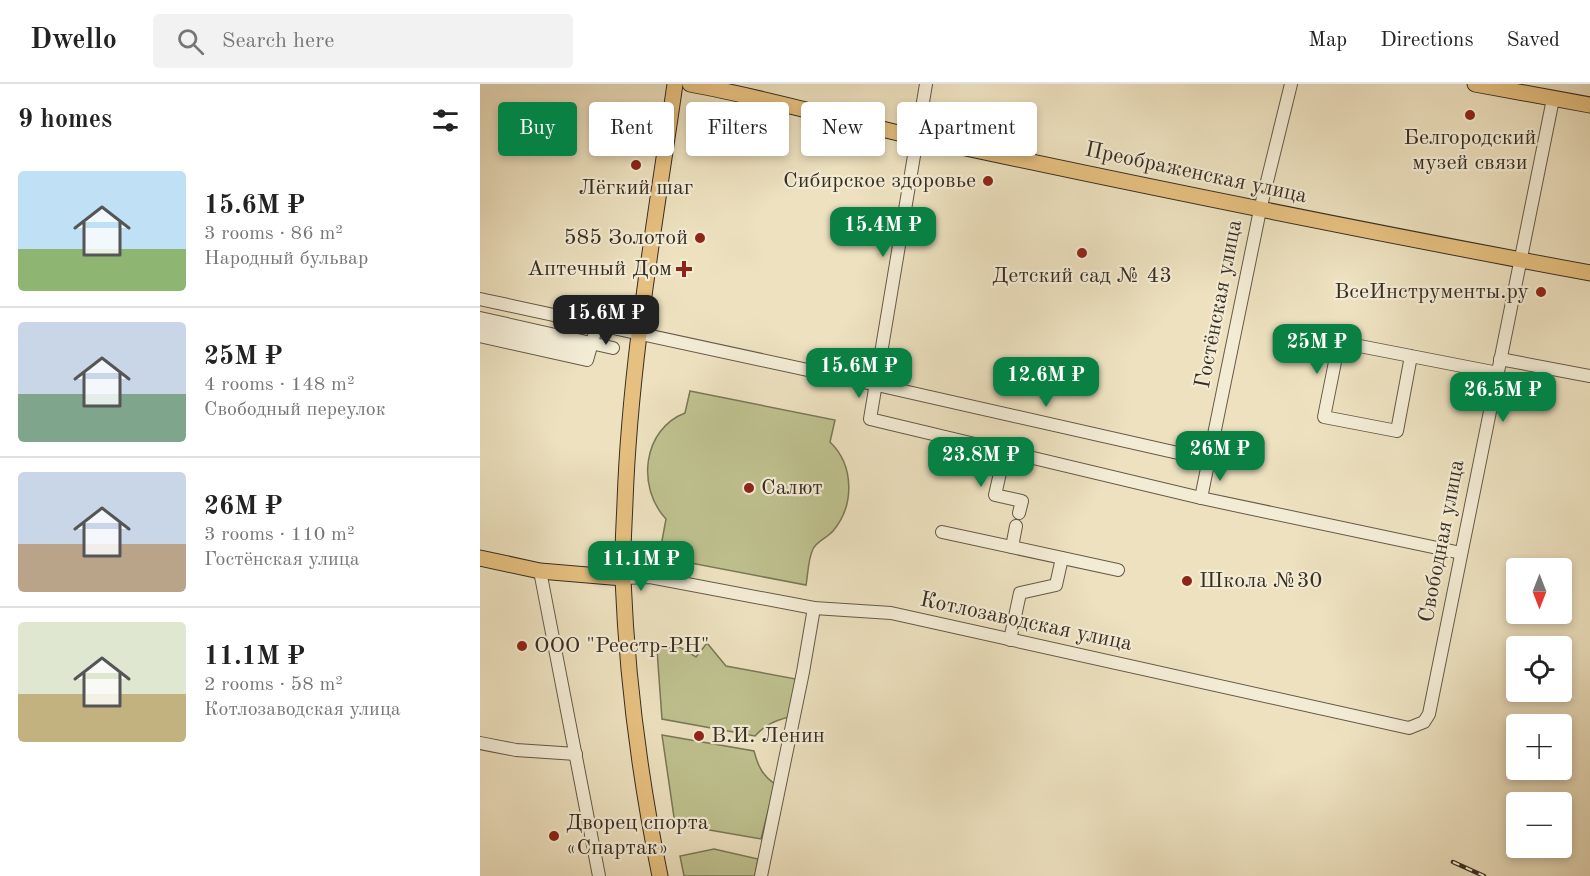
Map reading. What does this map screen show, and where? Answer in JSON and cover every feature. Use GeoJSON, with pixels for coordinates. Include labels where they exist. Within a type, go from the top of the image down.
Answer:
{"type":"FeatureCollection","features":[{"type":"Feature","properties":{"kind":"main road"},"geometry":{"type":"LineString","coordinates":[[660,876],[647,810],[634,717],[623,581],[627,439],[639,333],[675,84]]}},
{"type":"Feature","properties":{"kind":"main road","name":"Преображенская улица"},"geometry":{"type":"LineString","coordinates":[[690,84],[803,108],[897,132]]}},
{"type":"Feature","properties":{"kind":"main road"},"geometry":{"type":"LineString","coordinates":[[1475,84],[1590,105]]}},
{"type":"Feature","properties":{"kind":"main road","name":"Преображенская улица"},"geometry":{"type":"LineString","coordinates":[[1007,156],[1260,210],[1590,273]]}},
{"type":"Feature","properties":{"kind":"main road"},"geometry":{"type":"LineString","coordinates":[[480,558],[540,571],[623,581]]}},
{"type":"Feature","properties":{"kind":"street"},"geometry":{"type":"LineString","coordinates":[[923,102],[926,84]]}},
{"type":"Feature","properties":{"kind":"street","name":"Гостёнская улица"},"geometry":{"type":"LineString","coordinates":[[1201,498],[1260,210],[1291,84]]}},
{"type":"Feature","properties":{"kind":"street","name":"Свободная улица"},"geometry":{"type":"LineString","coordinates":[[1417,726],[1429,714],[1553,99]]}},
{"type":"Feature","properties":{"kind":"street"},"geometry":{"type":"LineString","coordinates":[[915,156],[870,419],[1201,498],[1461,553]]}},
{"type":"Feature","properties":{"kind":"street"},"geometry":{"type":"LineString","coordinates":[[480,299],[1209,460]]}},
{"type":"Feature","properties":{"kind":"street"},"geometry":{"type":"LineString","coordinates":[[480,318],[613,348]]}},
{"type":"Feature","properties":{"kind":"street"},"geometry":{"type":"LineString","coordinates":[[480,336],[587,360],[597,325]]}},
{"type":"Feature","properties":{"kind":"street"},"geometry":{"type":"LineString","coordinates":[[480,327],[579,350],[590,343]]}},
{"type":"Feature","properties":{"kind":"street"},"geometry":{"type":"LineString","coordinates":[[1411,356],[1397,431],[1324,417],[1339,342],[1411,356],[1498,373]]}},
{"type":"Feature","properties":{"kind":"street"},"geometry":{"type":"LineString","coordinates":[[1500,359],[1590,376]]}},
{"type":"Feature","properties":{"kind":"street"},"geometry":{"type":"LineString","coordinates":[[1005,451],[995,495],[1022,501],[1019,513]]}},
{"type":"Feature","properties":{"kind":"street"},"geometry":{"type":"LineString","coordinates":[[1012,548],[1016,526]]}},
{"type":"Feature","properties":{"kind":"street"},"geometry":{"type":"LineString","coordinates":[[942,532],[1118,570]]}},
{"type":"Feature","properties":{"kind":"street"},"geometry":{"type":"LineString","coordinates":[[1010,639],[1020,593],[1056,585],[1062,558]]}},
{"type":"Feature","properties":{"kind":"street"},"geometry":{"type":"LineString","coordinates":[[540,571],[576,754],[595,875]]}},
{"type":"Feature","properties":{"kind":"street","name":"Котлозаводская улица"},"geometry":{"type":"LineString","coordinates":[[623,581],[650,577],[814,608],[891,613],[1409,728],[1417,726]]}},
{"type":"Feature","properties":{"kind":"street"},"geometry":{"type":"LineString","coordinates":[[761,876],[804,672],[814,608]]}},
{"type":"Feature","properties":{"kind":"street"},"geometry":{"type":"LineString","coordinates":[[480,743],[516,750],[576,754]]}},
{"type":"Feature","properties":{"kind":"green space","name":"Салют"},"geometry":{"type":"Polygon","coordinates":[[[690,391],[835,420],[830,442],[844,462],[849,485],[848,497],[840,521],[811,553],[806,585],[659,557],[666,519],[656,506],[650,491],[648,460],[660,432],[671,421],[685,413],[690,391]]]}},
{"type":"Feature","properties":{"kind":"green space"},"geometry":{"type":"Polygon","coordinates":[[[707,643],[726,666],[796,679],[789,717],[770,724],[755,736],[662,719],[657,650],[678,646],[696,657],[707,643]]]}},
{"type":"Feature","properties":{"kind":"green space"},"geometry":{"type":"Polygon","coordinates":[[[662,735],[754,751],[761,770],[775,784],[761,839],[675,824],[662,735]]]}},
{"type":"Feature","properties":{"kind":"green space"},"geometry":{"type":"Polygon","coordinates":[[[714,849],[758,859],[755,876],[684,876],[680,856],[714,849]]]}},
{"type":"Feature","properties":{"kind":"railway"},"geometry":{"type":"LineString","coordinates":[[1453,862],[1484,876]]}},
{"type":"Feature","properties":{"kind":"place","name":"Белгородский музей связи"},"geometry":{"type":"Point","coordinates":[1470,115]}},
{"type":"Feature","properties":{"kind":"place","name":"Лёгкий шаг"},"geometry":{"type":"Point","coordinates":[636,165]}},
{"type":"Feature","properties":{"kind":"place","name":"Сибирское здоровье"},"geometry":{"type":"Point","coordinates":[988,181]}},
{"type":"Feature","properties":{"kind":"place","name":"585 Золотой"},"geometry":{"type":"Point","coordinates":[700,238]}},
{"type":"Feature","properties":{"kind":"place","name":"Детский сад № 43"},"geometry":{"type":"Point","coordinates":[1082,253]}},
{"type":"Feature","properties":{"kind":"place","name":"Аптечный Дом"},"geometry":{"type":"Point","coordinates":[684,269]}},
{"type":"Feature","properties":{"kind":"place","name":"ВсеИнструменты.ру"},"geometry":{"type":"Point","coordinates":[1541,292]}},
{"type":"Feature","properties":{"kind":"place","name":"Салют"},"geometry":{"type":"Point","coordinates":[749,488]}},
{"type":"Feature","properties":{"kind":"place","name":"Школа №30"},"geometry":{"type":"Point","coordinates":[1187,581]}},
{"type":"Feature","properties":{"kind":"place","name":"ООО \"Реестр-РН\""},"geometry":{"type":"Point","coordinates":[522,646]}},
{"type":"Feature","properties":{"kind":"place","name":"В.И. Ленин"},"geometry":{"type":"Point","coordinates":[699,736]}},
{"type":"Feature","properties":{"kind":"place","name":"Дворец спорта «Спартак»"},"geometry":{"type":"Point","coordinates":[554,836]}}]}
